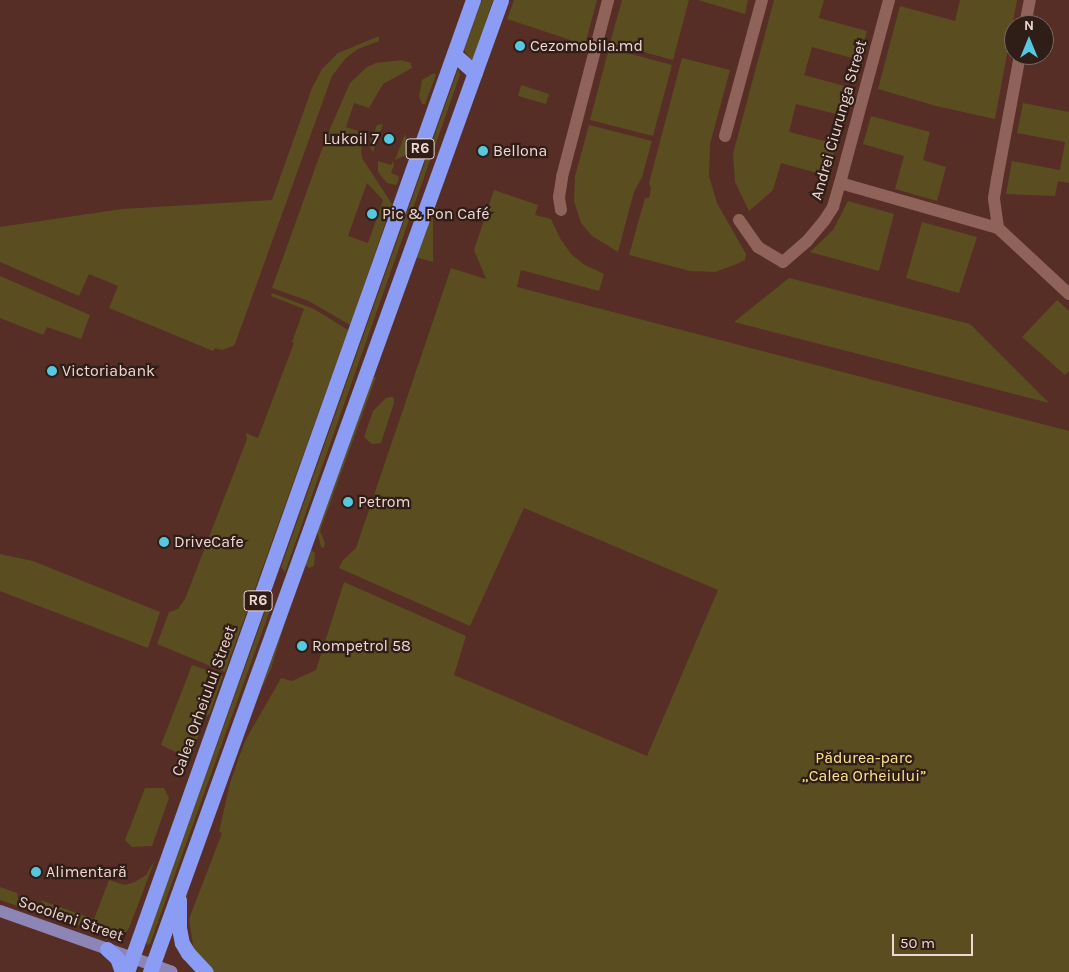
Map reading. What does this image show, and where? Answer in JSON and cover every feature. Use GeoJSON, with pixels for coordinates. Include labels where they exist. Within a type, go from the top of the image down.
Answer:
{"type":"FeatureCollection","features":[{"type":"Feature","properties":{"kind":"highway","name":"R6"},"geometry":{"type":"LineString","coordinates":[[454,54],[473,0]]}},
{"type":"Feature","properties":{"kind":"highway","name":"R6"},"geometry":{"type":"LineString","coordinates":[[151,968],[501,0]]}},
{"type":"Feature","properties":{"kind":"highway"},"geometry":{"type":"LineString","coordinates":[[454,54],[475,74]]}},
{"type":"Feature","properties":{"kind":"highway","name":"Calea Orheiului Street"},"geometry":{"type":"LineString","coordinates":[[127,972],[454,54]]}},
{"type":"Feature","properties":{"kind":"highway"},"geometry":{"type":"LineString","coordinates":[[265,583],[287,590]]}},
{"type":"Feature","properties":{"kind":"highway"},"geometry":{"type":"LineString","coordinates":[[180,886],[179,928],[181,938],[188,954],[206,972]]}},
{"type":"Feature","properties":{"kind":"highway"},"geometry":{"type":"LineString","coordinates":[[107,949],[116,958],[122,972]]}},
{"type":"Feature","properties":{"kind":"main road","name":"Socoleni Street"},"geometry":{"type":"LineString","coordinates":[[0,911],[132,958],[151,968],[172,972]]}},
{"type":"Feature","properties":{"kind":"street"},"geometry":{"type":"LineString","coordinates":[[561,210],[559,197],[562,177],[608,0]]}},
{"type":"Feature","properties":{"kind":"street"},"geometry":{"type":"LineString","coordinates":[[725,136],[762,0]]}},
{"type":"Feature","properties":{"kind":"street","name":"Andrei Ciurunga Street"},"geometry":{"type":"LineString","coordinates":[[738,220],[758,247],[783,262],[808,240],[824,222],[833,207],[889,0]]}},
{"type":"Feature","properties":{"kind":"street"},"geometry":{"type":"LineString","coordinates":[[1028,15],[1030,0]]}},
{"type":"Feature","properties":{"kind":"street"},"geometry":{"type":"LineString","coordinates":[[998,228],[994,199],[1018,65]]}},
{"type":"Feature","properties":{"kind":"street"},"geometry":{"type":"LineString","coordinates":[[840,183],[998,228],[1069,294]]}},
{"type":"Feature","properties":{"kind":"green space"},"geometry":{"type":"Polygon","coordinates":[[[482,0],[493,0],[472,61],[464,50],[482,0]]]}},
{"type":"Feature","properties":{"kind":"green space"},"geometry":{"type":"Polygon","coordinates":[[[514,0],[597,0],[585,45],[507,19],[514,0]]]}},
{"type":"Feature","properties":{"kind":"green space"},"geometry":{"type":"Polygon","coordinates":[[[622,0],[689,0],[673,60],[610,43],[622,0]]]}},
{"type":"Feature","properties":{"kind":"green space"},"geometry":{"type":"Polygon","coordinates":[[[698,0],[748,0],[745,14],[698,0]]]}},
{"type":"Feature","properties":{"kind":"green space"},"geometry":{"type":"Polygon","coordinates":[[[774,0],[824,0],[819,18],[867,31],[859,60],[812,47],[804,75],[852,88],[844,116],[796,104],[789,132],[836,144],[828,176],[781,163],[773,190],[749,211],[735,182],[733,154],[774,0]]]}},
{"type":"Feature","properties":{"kind":"green space"},"geometry":{"type":"Polygon","coordinates":[[[960,0],[1017,0],[1014,15],[1004,15],[1005,65],[995,119],[936,106],[878,89],[900,6],[955,21],[960,0]]]}},
{"type":"Feature","properties":{"kind":"green space"},"geometry":{"type":"Polygon","coordinates":[[[379,36],[379,41],[358,49],[346,58],[332,76],[233,346],[222,350],[215,348],[213,351],[109,308],[118,286],[89,274],[79,296],[0,262],[0,227],[122,209],[272,200],[312,88],[322,69],[338,53],[379,36]]]}},
{"type":"Feature","properties":{"kind":"green space"},"geometry":{"type":"Polygon","coordinates":[[[609,48],[672,65],[653,136],[590,120],[609,48]]]}},
{"type":"Feature","properties":{"kind":"green space"},"geometry":{"type":"Polygon","coordinates":[[[682,58],[730,70],[710,144],[709,176],[717,203],[746,254],[745,260],[715,272],[690,271],[629,255],[645,198],[649,198],[651,189],[649,183],[682,58]]]}},
{"type":"Feature","properties":{"kind":"green space"},"geometry":{"type":"Polygon","coordinates":[[[401,60],[411,63],[412,68],[383,84],[369,108],[354,103],[346,127],[367,134],[361,150],[362,158],[392,204],[350,325],[309,301],[272,288],[326,138],[350,83],[367,67],[376,63],[401,60]],[[367,183],[348,236],[368,243],[383,200],[367,183]]]}},
{"type":"Feature","properties":{"kind":"green space"},"geometry":{"type":"Polygon","coordinates":[[[458,69],[460,75],[285,572],[281,567],[458,69]]]}},
{"type":"Feature","properties":{"kind":"green space"},"geometry":{"type":"Polygon","coordinates":[[[434,73],[436,75],[425,104],[422,104],[419,96],[422,80],[434,73]]]}},
{"type":"Feature","properties":{"kind":"green space"},"geometry":{"type":"Polygon","coordinates":[[[521,85],[549,94],[546,104],[518,96],[521,85]]]}},
{"type":"Feature","properties":{"kind":"green space"},"geometry":{"type":"Polygon","coordinates":[[[1023,103],[1069,112],[1069,183],[1058,181],[1055,196],[1006,194],[1012,161],[1060,170],[1065,142],[1017,133],[1023,103]]]}},
{"type":"Feature","properties":{"kind":"green space"},"geometry":{"type":"Polygon","coordinates":[[[871,116],[930,132],[923,160],[946,167],[937,201],[895,189],[904,156],[863,144],[871,116]]]}},
{"type":"Feature","properties":{"kind":"green space"},"geometry":{"type":"Polygon","coordinates":[[[383,124],[373,152],[369,146],[377,125],[383,124]]]}},
{"type":"Feature","properties":{"kind":"green space"},"geometry":{"type":"Polygon","coordinates":[[[589,125],[652,141],[642,177],[634,192],[618,252],[592,236],[581,223],[574,201],[575,176],[589,125]]]}},
{"type":"Feature","properties":{"kind":"green space"},"geometry":{"type":"Polygon","coordinates":[[[405,134],[410,148],[404,156],[395,160],[405,134]]]}},
{"type":"Feature","properties":{"kind":"green space"},"geometry":{"type":"Polygon","coordinates":[[[378,161],[391,165],[393,161],[394,165],[391,173],[398,176],[399,179],[396,185],[387,183],[378,172],[378,161]]]}},
{"type":"Feature","properties":{"kind":"green space","name":"Pădurea-parc „Calea Orheiului”"},"geometry":{"type":"Polygon","coordinates":[[[494,190],[538,205],[535,215],[551,219],[561,240],[572,255],[585,265],[604,274],[599,291],[521,270],[517,287],[1069,431],[1069,972],[215,972],[205,967],[189,948],[193,945],[189,919],[222,833],[219,832],[230,783],[245,741],[281,678],[292,681],[316,670],[344,582],[466,636],[454,675],[647,756],[718,590],[524,508],[470,626],[339,568],[343,560],[356,548],[451,268],[486,279],[474,250],[494,190]]]}},
{"type":"Feature","properties":{"kind":"green space"},"geometry":{"type":"Polygon","coordinates":[[[848,201],[894,214],[879,271],[810,252],[833,230],[848,201]]]}},
{"type":"Feature","properties":{"kind":"green space"},"geometry":{"type":"Polygon","coordinates":[[[431,213],[433,218],[433,262],[415,257],[431,213]]]}},
{"type":"Feature","properties":{"kind":"green space"},"geometry":{"type":"Polygon","coordinates":[[[922,222],[977,237],[959,293],[906,278],[922,222]]]}},
{"type":"Feature","properties":{"kind":"green space"},"geometry":{"type":"Polygon","coordinates":[[[0,276],[90,315],[81,339],[47,327],[43,335],[0,318],[0,276]]]}},
{"type":"Feature","properties":{"kind":"green space"},"geometry":{"type":"Polygon","coordinates":[[[789,278],[970,324],[1049,403],[734,322],[789,278]]]}},
{"type":"Feature","properties":{"kind":"green space"},"geometry":{"type":"Polygon","coordinates":[[[272,293],[314,309],[348,330],[225,672],[157,644],[169,612],[178,609],[185,599],[247,439],[246,433],[258,438],[294,343],[292,342],[304,309],[271,296],[272,293]]]}},
{"type":"Feature","properties":{"kind":"green space"},"geometry":{"type":"Polygon","coordinates":[[[1057,300],[1069,311],[1069,371],[1065,375],[1022,337],[1057,300]]]}},
{"type":"Feature","properties":{"kind":"green space"},"geometry":{"type":"Polygon","coordinates":[[[373,377],[376,377],[320,531],[325,543],[324,548],[321,547],[317,530],[373,377]]]}},
{"type":"Feature","properties":{"kind":"green space"},"geometry":{"type":"Polygon","coordinates":[[[386,398],[394,398],[394,403],[381,443],[372,444],[364,437],[373,411],[386,398]]]}},
{"type":"Feature","properties":{"kind":"green space"},"geometry":{"type":"Polygon","coordinates":[[[311,550],[315,553],[314,566],[309,568],[304,564],[311,550]]]}},
{"type":"Feature","properties":{"kind":"green space"},"geometry":{"type":"Polygon","coordinates":[[[0,554],[33,561],[160,612],[148,648],[0,591],[0,554]]]}},
{"type":"Feature","properties":{"kind":"green space"},"geometry":{"type":"Polygon","coordinates":[[[269,608],[270,610],[150,944],[147,945],[146,942],[266,609],[269,608]]]}},
{"type":"Feature","properties":{"kind":"green space"},"geometry":{"type":"Polygon","coordinates":[[[286,619],[271,669],[260,692],[267,673],[286,619]]]}},
{"type":"Feature","properties":{"kind":"green space"},"geometry":{"type":"Polygon","coordinates":[[[192,665],[223,676],[210,713],[204,719],[192,755],[184,756],[161,745],[192,665]]]}},
{"type":"Feature","properties":{"kind":"green space"},"geometry":{"type":"Polygon","coordinates":[[[145,788],[164,788],[169,798],[152,846],[132,847],[125,840],[145,788]]]}},
{"type":"Feature","properties":{"kind":"green space"},"geometry":{"type":"Polygon","coordinates":[[[155,860],[129,928],[124,935],[115,938],[59,918],[40,900],[94,919],[109,880],[125,885],[135,882],[146,875],[155,860]]]}},
{"type":"Feature","properties":{"kind":"green space"},"geometry":{"type":"Polygon","coordinates":[[[0,887],[17,893],[20,907],[0,900],[0,887]]]}},
{"type":"Feature","properties":{"kind":"place","name":"Cezomobila.md"},"geometry":{"type":"Point","coordinates":[520,46]}},
{"type":"Feature","properties":{"kind":"place","name":"Lukoil 7"},"geometry":{"type":"Point","coordinates":[389,139]}},
{"type":"Feature","properties":{"kind":"place","name":"Bellona"},"geometry":{"type":"Point","coordinates":[483,151]}},
{"type":"Feature","properties":{"kind":"place","name":"Pic & Pon Café"},"geometry":{"type":"Point","coordinates":[372,214]}},
{"type":"Feature","properties":{"kind":"place","name":"Victoriabank"},"geometry":{"type":"Point","coordinates":[52,371]}},
{"type":"Feature","properties":{"kind":"place","name":"Petrom"},"geometry":{"type":"Point","coordinates":[348,502]}},
{"type":"Feature","properties":{"kind":"place","name":"DriveCafe"},"geometry":{"type":"Point","coordinates":[164,542]}},
{"type":"Feature","properties":{"kind":"place","name":"Rompetrol 58"},"geometry":{"type":"Point","coordinates":[302,646]}},
{"type":"Feature","properties":{"kind":"place","name":"Alimentară"},"geometry":{"type":"Point","coordinates":[36,872]}}]}
